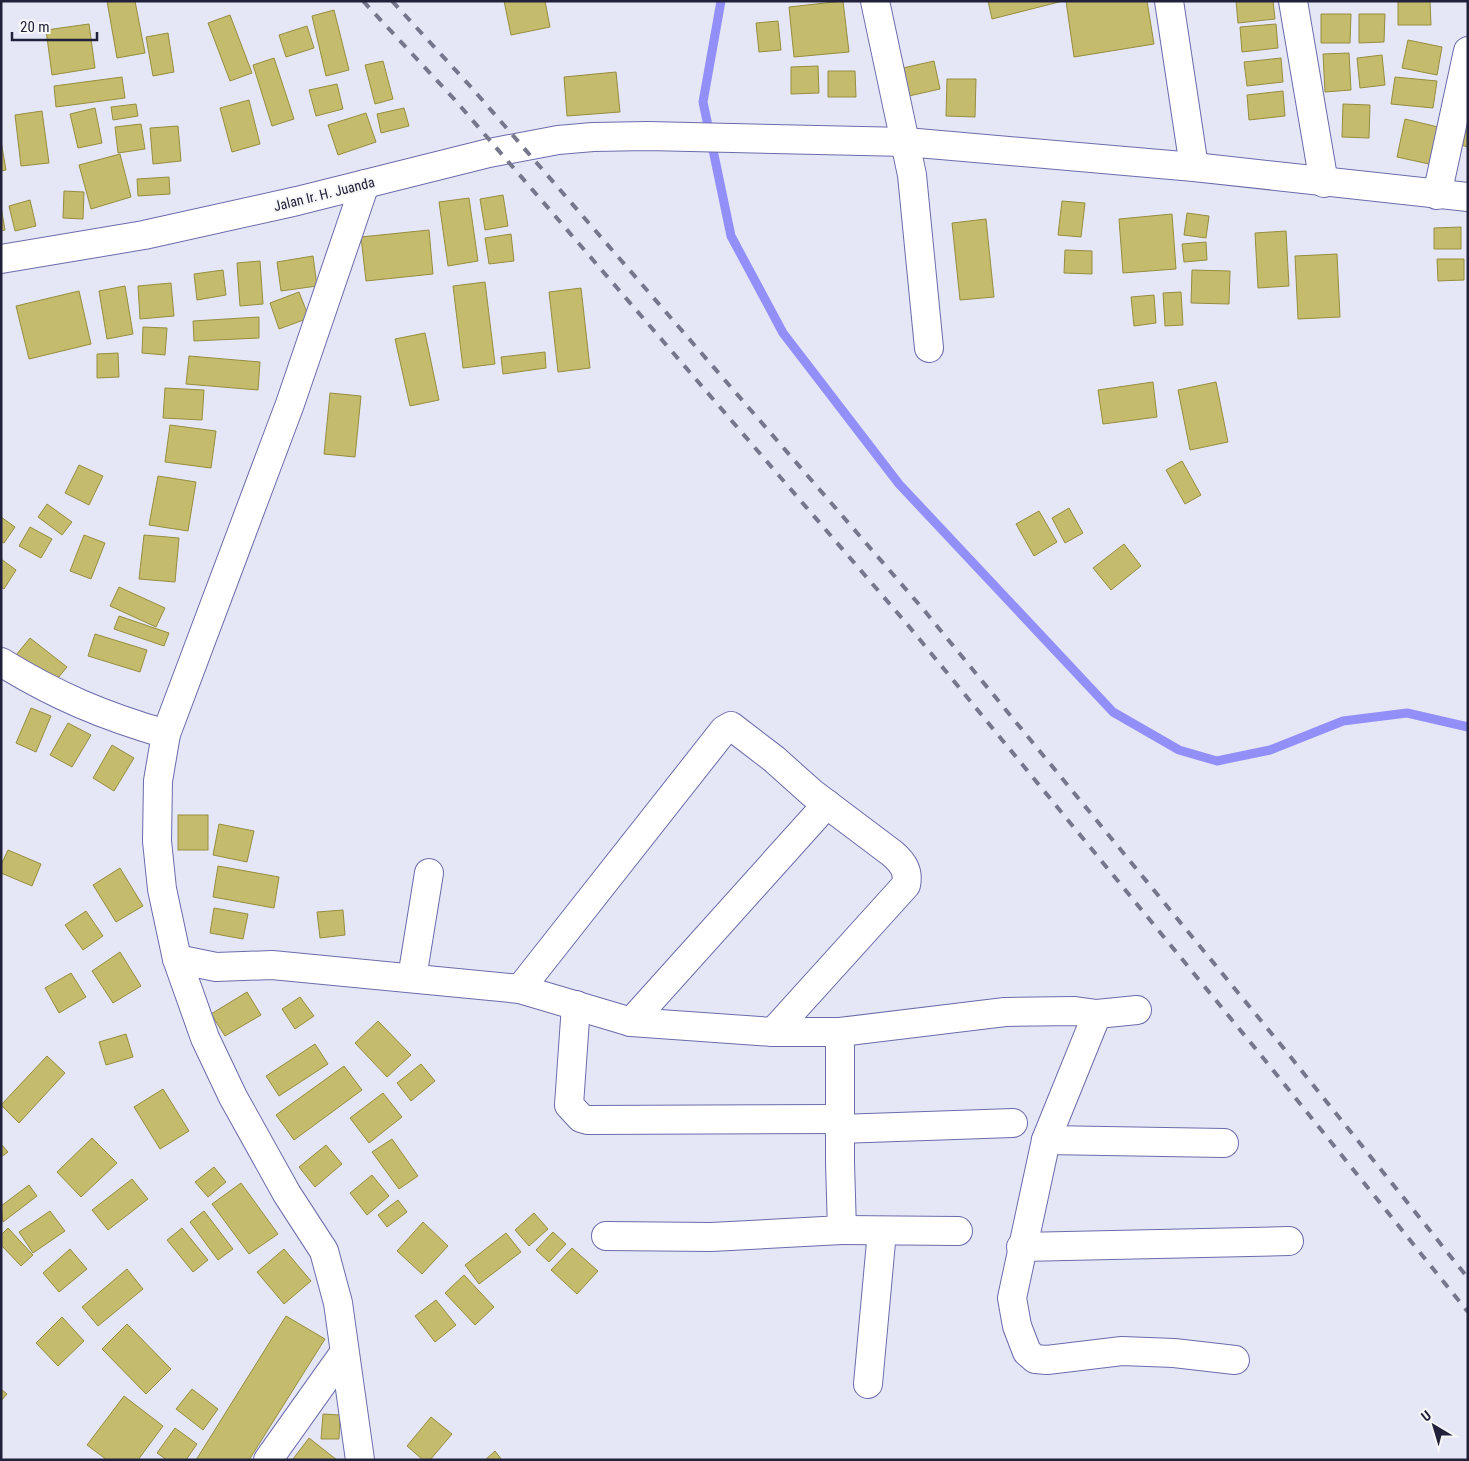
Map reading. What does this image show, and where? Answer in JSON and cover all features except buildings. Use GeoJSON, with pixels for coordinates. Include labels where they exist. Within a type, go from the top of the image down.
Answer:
{"type":"FeatureCollection","features":[{"type":"Feature","properties":{"kind":"street"},"geometry":{"type":"LineString","coordinates":[[875,1],[912,175],[929,348]]}},
{"type":"Feature","properties":{"kind":"street"},"geometry":{"type":"LineString","coordinates":[[1169,1],[1194,167]]}},
{"type":"Feature","properties":{"kind":"street"},"geometry":{"type":"LineString","coordinates":[[1293,1],[1324,183]]}},
{"type":"Feature","properties":{"kind":"street"},"geometry":{"type":"LineString","coordinates":[[1437,195],[1468,51]]}},
{"type":"Feature","properties":{"kind":"street","name":"Jalan Ir. H. Juanda"},"geometry":{"type":"LineString","coordinates":[[1,259],[153,233],[489,153],[558,140],[648,136],[906,142],[1194,167],[1324,183],[1468,197]]}},
{"type":"Feature","properties":{"kind":"street"},"geometry":{"type":"LineString","coordinates":[[360,1460],[338,1303],[324,1251],[287,1194],[234,1097],[205,1038],[177,959],[162,889],[157,841],[158,781],[166,734],[290,404],[365,184]]}},
{"type":"Feature","properties":{"kind":"street"},"geometry":{"type":"LineString","coordinates":[[1,662],[46,689],[118,720],[166,734]]}},
{"type":"Feature","properties":{"kind":"street"},"geometry":{"type":"LineString","coordinates":[[520,989],[725,728],[731,726],[736,728],[827,804],[902,863],[906,871],[906,885],[774,1032]]}},
{"type":"Feature","properties":{"kind":"street"},"geometry":{"type":"LineString","coordinates":[[631,1022],[827,804]]}},
{"type":"Feature","properties":{"kind":"street"},"geometry":{"type":"LineString","coordinates":[[412,978],[428,873]]}},
{"type":"Feature","properties":{"kind":"street"},"geometry":{"type":"LineString","coordinates":[[177,959],[216,966],[272,965],[520,989],[631,1022],[774,1032],[840,1032],[1005,1012],[1075,1011],[1097,1014],[1137,1010]]}},
{"type":"Feature","properties":{"kind":"street"},"geometry":{"type":"LineString","coordinates":[[576,1006],[568,1105],[581,1118],[588,1120],[839,1124],[1014,1123]]}},
{"type":"Feature","properties":{"kind":"street"},"geometry":{"type":"LineString","coordinates":[[1097,1014],[1046,1140],[1021,1247],[1012,1298],[1017,1326],[1027,1352],[1035,1359],[1047,1360],[1122,1351],[1174,1353],[1235,1360]]}},
{"type":"Feature","properties":{"kind":"street"},"geometry":{"type":"LineString","coordinates":[[840,1032],[839,1124],[842,1230]]}},
{"type":"Feature","properties":{"kind":"street"},"geometry":{"type":"LineString","coordinates":[[1046,1140],[1224,1142]]}},
{"type":"Feature","properties":{"kind":"street"},"geometry":{"type":"LineString","coordinates":[[606,1236],[711,1238],[842,1230],[958,1231]]}},
{"type":"Feature","properties":{"kind":"street"},"geometry":{"type":"LineString","coordinates":[[868,1384],[882,1230]]}},
{"type":"Feature","properties":{"kind":"street"},"geometry":{"type":"LineString","coordinates":[[1021,1247],[1289,1241]]}},
{"type":"Feature","properties":{"kind":"street"},"geometry":{"type":"LineString","coordinates":[[268,1460],[344,1353]]}},
{"type":"Feature","properties":{"kind":"waterway"},"geometry":{"type":"LineString","coordinates":[[721,1],[703,102],[731,236],[783,333],[899,484],[1113,712],[1179,750],[1217,761],[1270,750],[1343,721],[1407,713],[1468,727]]}},
{"type":"Feature","properties":{"kind":"railway"},"geometry":{"type":"LineString","coordinates":[[363,1],[455,100],[907,624],[1264,1059],[1468,1312]]}},
{"type":"Feature","properties":{"kind":"railway"},"geometry":{"type":"LineString","coordinates":[[392,1],[471,87],[923,609],[1281,1045],[1468,1278]]}}]}
